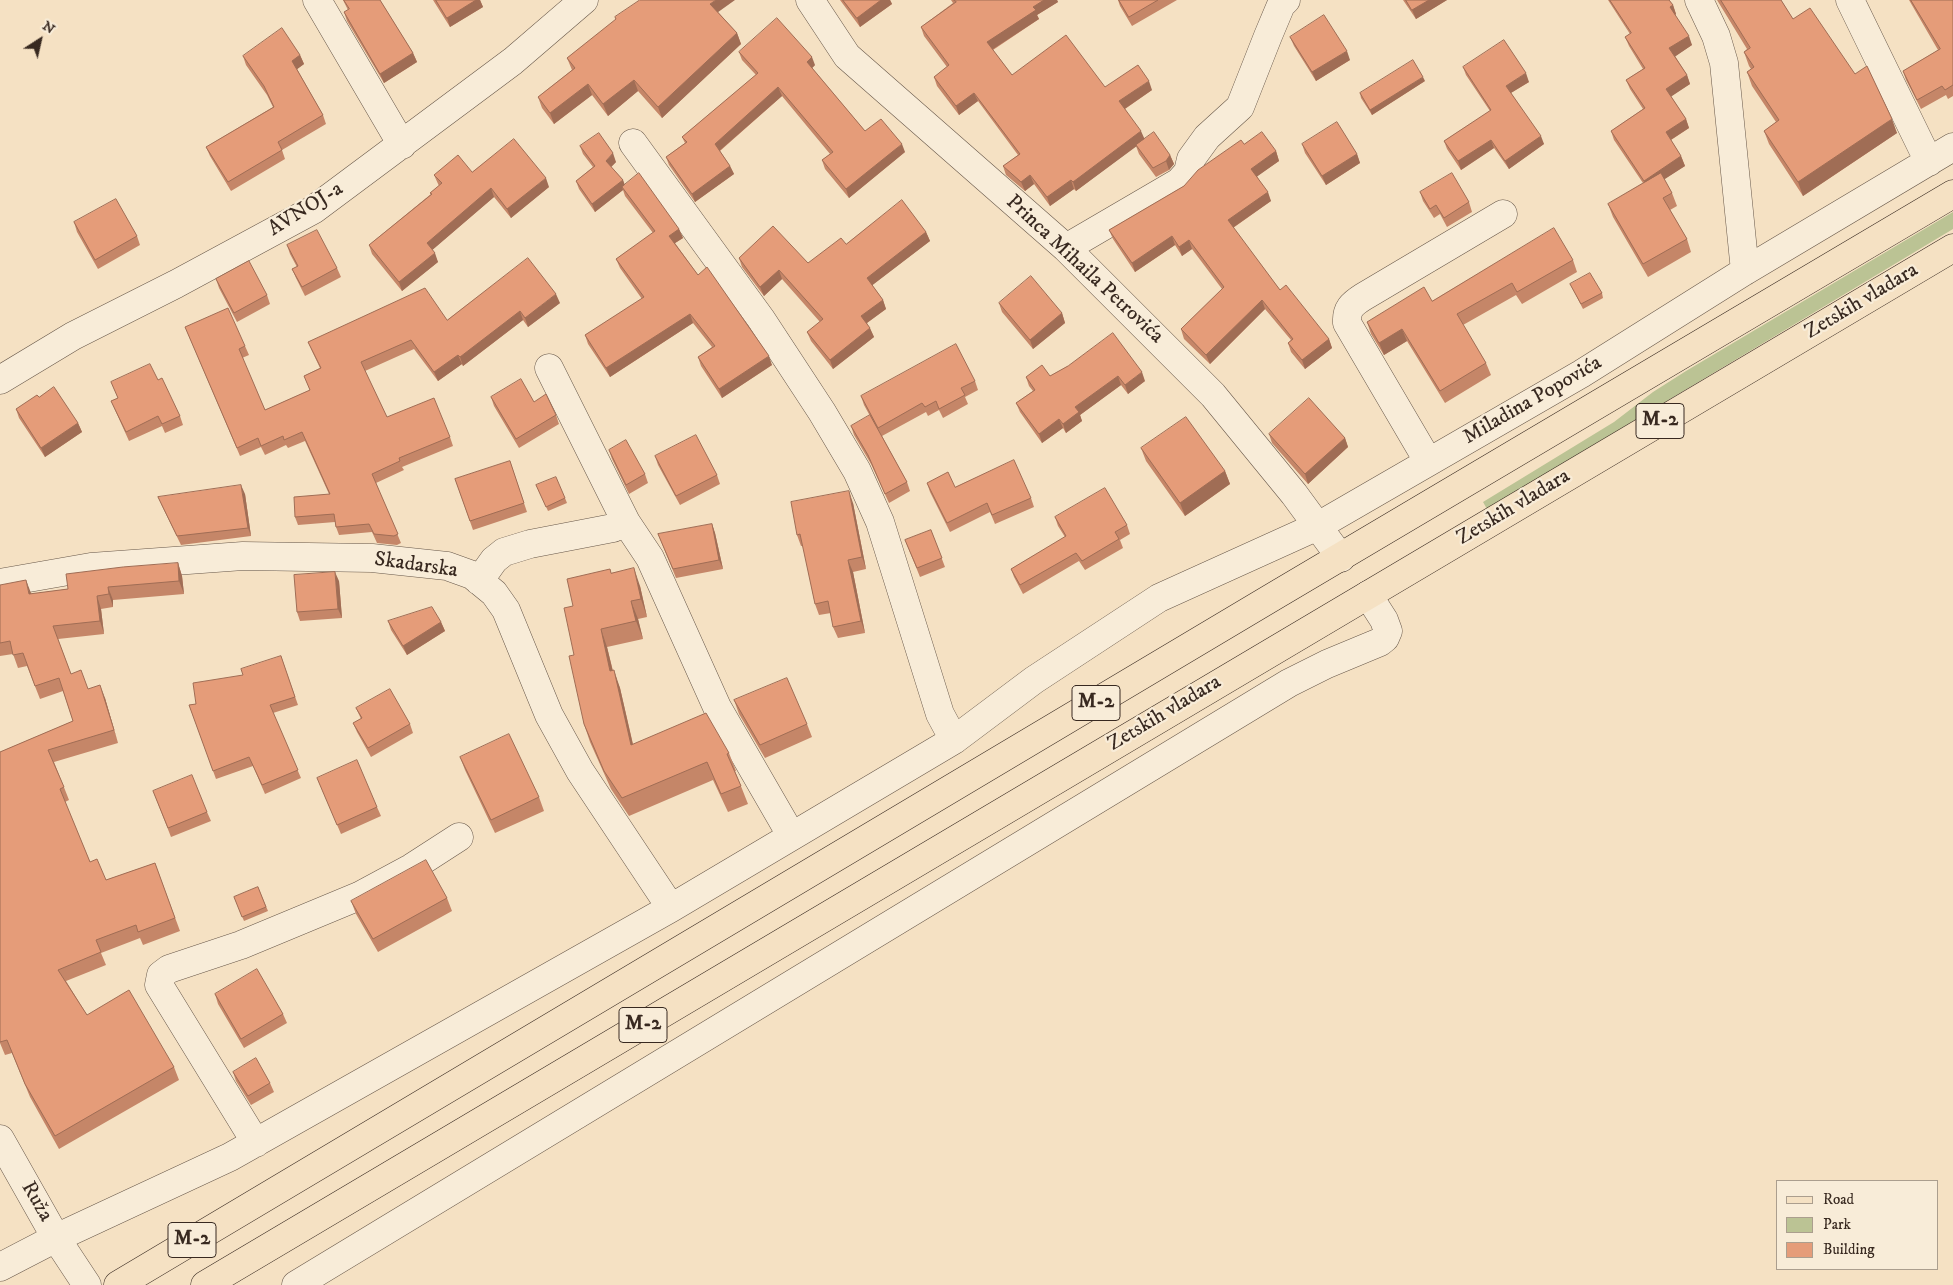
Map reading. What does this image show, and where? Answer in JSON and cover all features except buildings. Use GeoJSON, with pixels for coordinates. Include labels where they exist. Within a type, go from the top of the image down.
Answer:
{"type":"FeatureCollection","features":[{"type":"Feature","properties":{"kind":"main road","name":"M-2"},"geometry":{"type":"LineString","coordinates":[[118,1285],[1953,194]]}},
{"type":"Feature","properties":{"kind":"main road","name":"Zetskih vladara"},"geometry":{"type":"LineString","coordinates":[[205,1285],[1953,248]]}},
{"type":"Feature","properties":{"kind":"street"},"geometry":{"type":"LineString","coordinates":[[317,0],[402,145]]}},
{"type":"Feature","properties":{"kind":"street","name":"AVNOJ-a"},"geometry":{"type":"LineString","coordinates":[[0,380],[73,336],[176,284],[313,210],[513,61],[584,0]]}},
{"type":"Feature","properties":{"kind":"street","name":"Princa Mihaila Petrovića"},"geometry":{"type":"LineString","coordinates":[[810,0],[847,56],[1066,248],[1213,395],[1318,526],[1341,558]]}},
{"type":"Feature","properties":{"kind":"street"},"geometry":{"type":"LineString","coordinates":[[1066,248],[1179,182],[1188,172],[1191,159],[1207,137],[1240,107],[1281,5],[1286,0]]}},
{"type":"Feature","properties":{"kind":"street"},"geometry":{"type":"LineString","coordinates":[[1699,0],[1716,36],[1724,63],[1745,271]]}},
{"type":"Feature","properties":{"kind":"street"},"geometry":{"type":"LineString","coordinates":[[1850,0],[1929,162]]}},
{"type":"Feature","properties":{"kind":"street"},"geometry":{"type":"LineString","coordinates":[[633,143],[761,319],[817,404],[857,471],[880,522],[940,714],[954,740]]}},
{"type":"Feature","properties":{"kind":"street","name":"Miladina Popovića"},"geometry":{"type":"LineString","coordinates":[[0,1267],[56,1238],[230,1158],[671,908],[791,835],[954,740],[1034,680],[1158,598],[1318,526],[1581,374],[1745,271],[1953,147]]}},
{"type":"Feature","properties":{"kind":"street"},"geometry":{"type":"LineString","coordinates":[[1428,461],[1347,324],[1346,315],[1352,305],[1363,297],[1503,214]]}},
{"type":"Feature","properties":{"kind":"street"},"geometry":{"type":"LineString","coordinates":[[549,368],[626,522],[650,558],[717,708],[791,835]]}},
{"type":"Feature","properties":{"kind":"street"},"geometry":{"type":"LineString","coordinates":[[479,581],[494,560],[504,552],[530,544],[613,528],[626,522]]}},
{"type":"Feature","properties":{"kind":"street","name":"Skadarska"},"geometry":{"type":"LineString","coordinates":[[0,583],[91,567],[243,556],[372,558],[447,566],[463,571],[494,593],[506,610],[549,715],[580,771],[671,908]]}},
{"type":"Feature","properties":{"kind":"street"},"geometry":{"type":"LineString","coordinates":[[296,1285],[1289,683],[1327,664],[1380,642],[1385,638],[1388,631],[1384,620],[1368,595]]}},
{"type":"Feature","properties":{"kind":"street"},"geometry":{"type":"LineString","coordinates":[[256,1143],[159,985],[161,975],[169,969],[240,945],[359,896],[411,868],[459,837]]}},
{"type":"Feature","properties":{"kind":"street","name":"Ruža"},"geometry":{"type":"LineString","coordinates":[[0,1139],[56,1238],[87,1285]]}},
{"type":"Feature","properties":{"kind":"green space"},"geometry":{"type":"Polygon","coordinates":[[[1953,212],[1953,229],[1487,509],[1483,502],[1614,422],[1653,392],[1953,212]]]}}]}
